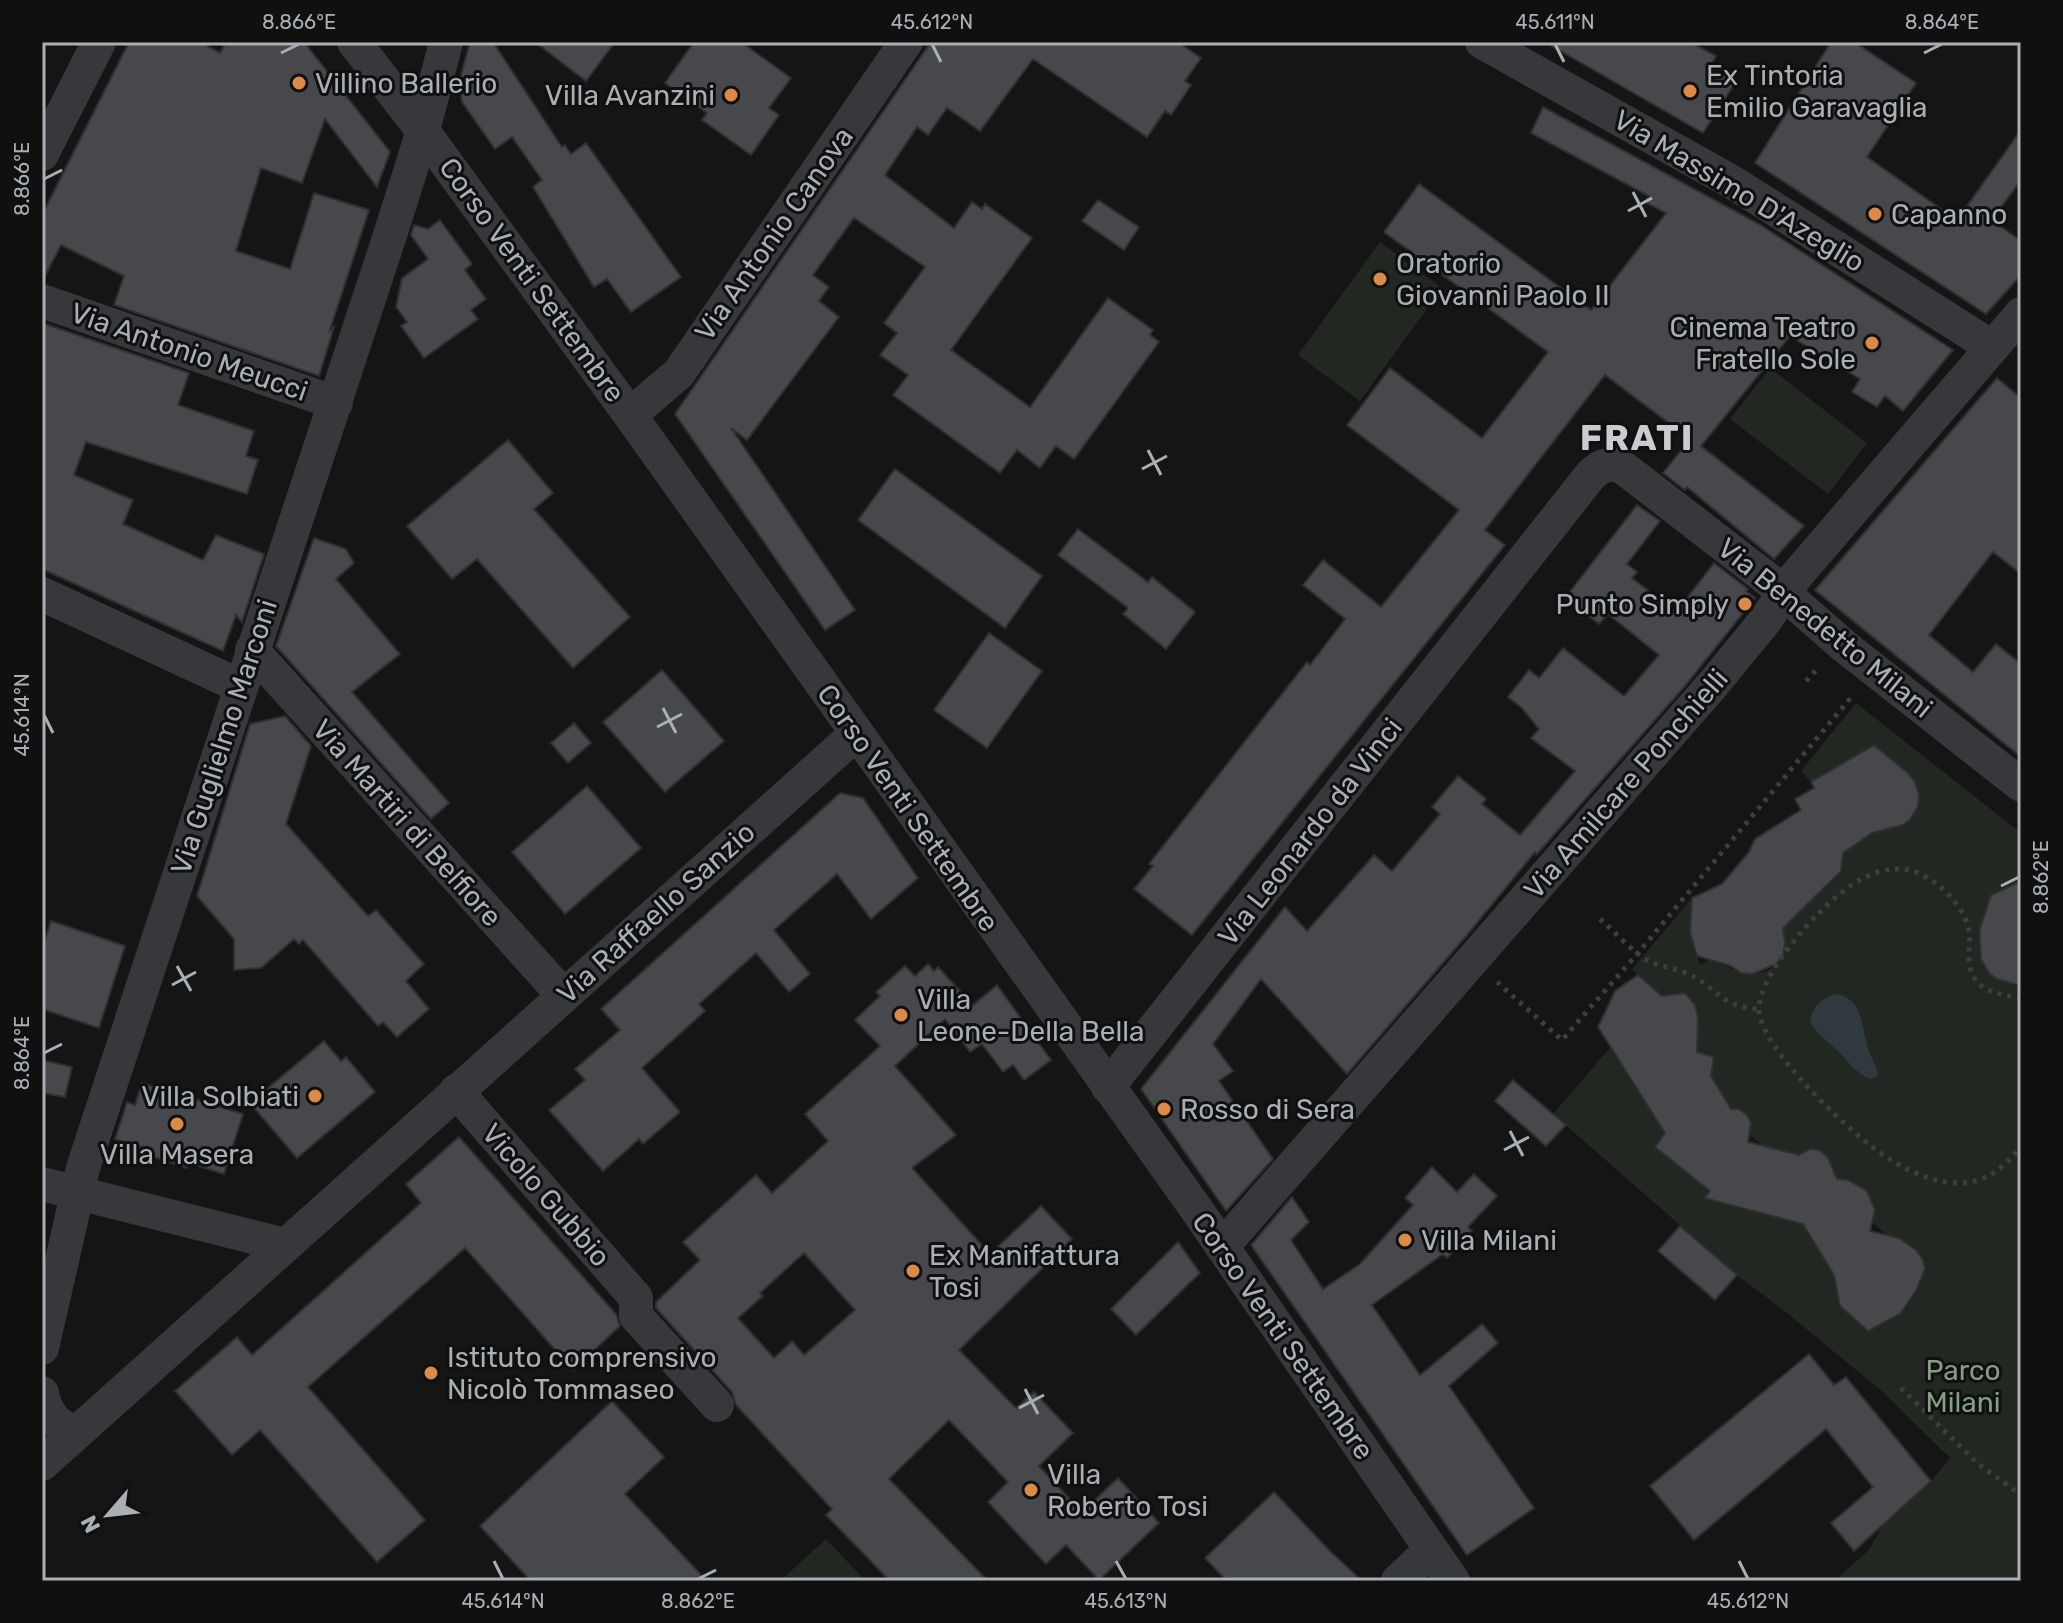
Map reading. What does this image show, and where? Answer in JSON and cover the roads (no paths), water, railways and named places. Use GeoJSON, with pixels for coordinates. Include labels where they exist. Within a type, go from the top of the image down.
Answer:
{"type":"FeatureCollection","features":[{"type":"Feature","properties":{"kind":"street"},"geometry":{"type":"LineString","coordinates":[[42,154],[99,42]]}},
{"type":"Feature","properties":{"kind":"street","name":"Corso Venti Settembre"},"geometry":{"type":"LineString","coordinates":[[354,42],[423,131],[630,415],[1222,1247],[1453,1581]]}},
{"type":"Feature","properties":{"kind":"street","name":"Via Guglielmo Marconi"},"geometry":{"type":"LineString","coordinates":[[42,1348],[77,1193],[240,686],[336,403],[423,131],[446,42]]}},
{"type":"Feature","properties":{"kind":"street","name":"Via Antonio Canova"},"geometry":{"type":"LineString","coordinates":[[630,415],[679,373],[906,42]]}},
{"type":"Feature","properties":{"kind":"street","name":"Via Massimo D'Azeglio"},"geometry":{"type":"LineString","coordinates":[[1482,42],[1732,182],[1992,347]]}},
{"type":"Feature","properties":{"kind":"street","name":"Via Antonio Meucci"},"geometry":{"type":"LineString","coordinates":[[42,301],[336,403]]}},
{"type":"Feature","properties":{"kind":"street","name":"Via Amilcare Ponchielli"},"geometry":{"type":"LineString","coordinates":[[1222,1247],[1694,707],[1796,576],[2021,314]]}},
{"type":"Feature","properties":{"kind":"street","name":"Via Leonardo da Vinci"},"geometry":{"type":"LineString","coordinates":[[1108,1087],[1597,470],[1614,465],[1629,472]]}},
{"type":"Feature","properties":{"kind":"street","name":"Via Benedetto Milani"},"geometry":{"type":"LineString","coordinates":[[1629,472],[1770,581],[1783,595],[2021,785]]}},
{"type":"Feature","properties":{"kind":"street"},"geometry":{"type":"LineString","coordinates":[[42,594],[240,686]]}},
{"type":"Feature","properties":{"kind":"street","name":"Via Martiri di Belfiore"},"geometry":{"type":"LineString","coordinates":[[252,650],[563,995]]}},
{"type":"Feature","properties":{"kind":"street","name":"Via Raffaello Sanzio"},"geometry":{"type":"LineString","coordinates":[[42,1464],[856,734]]}},
{"type":"Feature","properties":{"kind":"street","name":"Vicolo Gubbio"},"geometry":{"type":"LineString","coordinates":[[456,1091],[636,1298],[636,1316],[717,1405]]}},
{"type":"Feature","properties":{"kind":"street"},"geometry":{"type":"LineString","coordinates":[[42,1184],[285,1245]]}},
{"type":"Feature","properties":{"kind":"street"},"geometry":{"type":"LineString","coordinates":[[42,1393],[47,1411],[54,1421],[61,1428],[75,1433]]}},
{"type":"Feature","properties":{"kind":"street"},"geometry":{"type":"LineString","coordinates":[[1398,1581],[1431,1550]]}},
{"type":"Feature","properties":{"kind":"place","name":"Villino Ballerio"},"geometry":{"type":"Point","coordinates":[299,83]}},
{"type":"Feature","properties":{"kind":"place","name":"Ex Tintoria Emilio Garavaglia"},"geometry":{"type":"Point","coordinates":[1690,91]}},
{"type":"Feature","properties":{"kind":"place","name":"Villa Avanzini"},"geometry":{"type":"Point","coordinates":[731,95]}},
{"type":"Feature","properties":{"kind":"place","name":"Capanno"},"geometry":{"type":"Point","coordinates":[1875,214]}},
{"type":"Feature","properties":{"kind":"place","name":"Oratorio Giovanni Paolo II"},"geometry":{"type":"Point","coordinates":[1380,279]}},
{"type":"Feature","properties":{"kind":"place","name":"Cinema Teatro Fratello Sole"},"geometry":{"type":"Point","coordinates":[1872,343]}},
{"type":"Feature","properties":{"kind":"place","name":"Punto Simply"},"geometry":{"type":"Point","coordinates":[1745,604]}},
{"type":"Feature","properties":{"kind":"place","name":"Villa Leone-Della Bella"},"geometry":{"type":"Point","coordinates":[901,1015]}},
{"type":"Feature","properties":{"kind":"place","name":"Villa Solbiati"},"geometry":{"type":"Point","coordinates":[315,1096]}},
{"type":"Feature","properties":{"kind":"place","name":"Rosso di Sera"},"geometry":{"type":"Point","coordinates":[1164,1109]}},
{"type":"Feature","properties":{"kind":"place","name":"Villa Masera"},"geometry":{"type":"Point","coordinates":[177,1124]}},
{"type":"Feature","properties":{"kind":"place","name":"Villa Milani"},"geometry":{"type":"Point","coordinates":[1405,1240]}},
{"type":"Feature","properties":{"kind":"place","name":"Ex Manifattura Tosi"},"geometry":{"type":"Point","coordinates":[913,1271]}},
{"type":"Feature","properties":{"kind":"place","name":"Istituto comprensivo Nicolò Tommaseo"},"geometry":{"type":"Point","coordinates":[431,1373]}},
{"type":"Feature","properties":{"kind":"place","name":"Villa Roberto Tosi"},"geometry":{"type":"Point","coordinates":[1031,1490]}},
{"type":"Feature","properties":{"kind":"district","name":"FRATI"},"geometry":{"type":"Point","coordinates":[1637,437]}},
{"type":"Feature","properties":{"kind":"park label","name":"Parco Milani"},"geometry":{"type":"Point","coordinates":[1963,1386]}}]}
